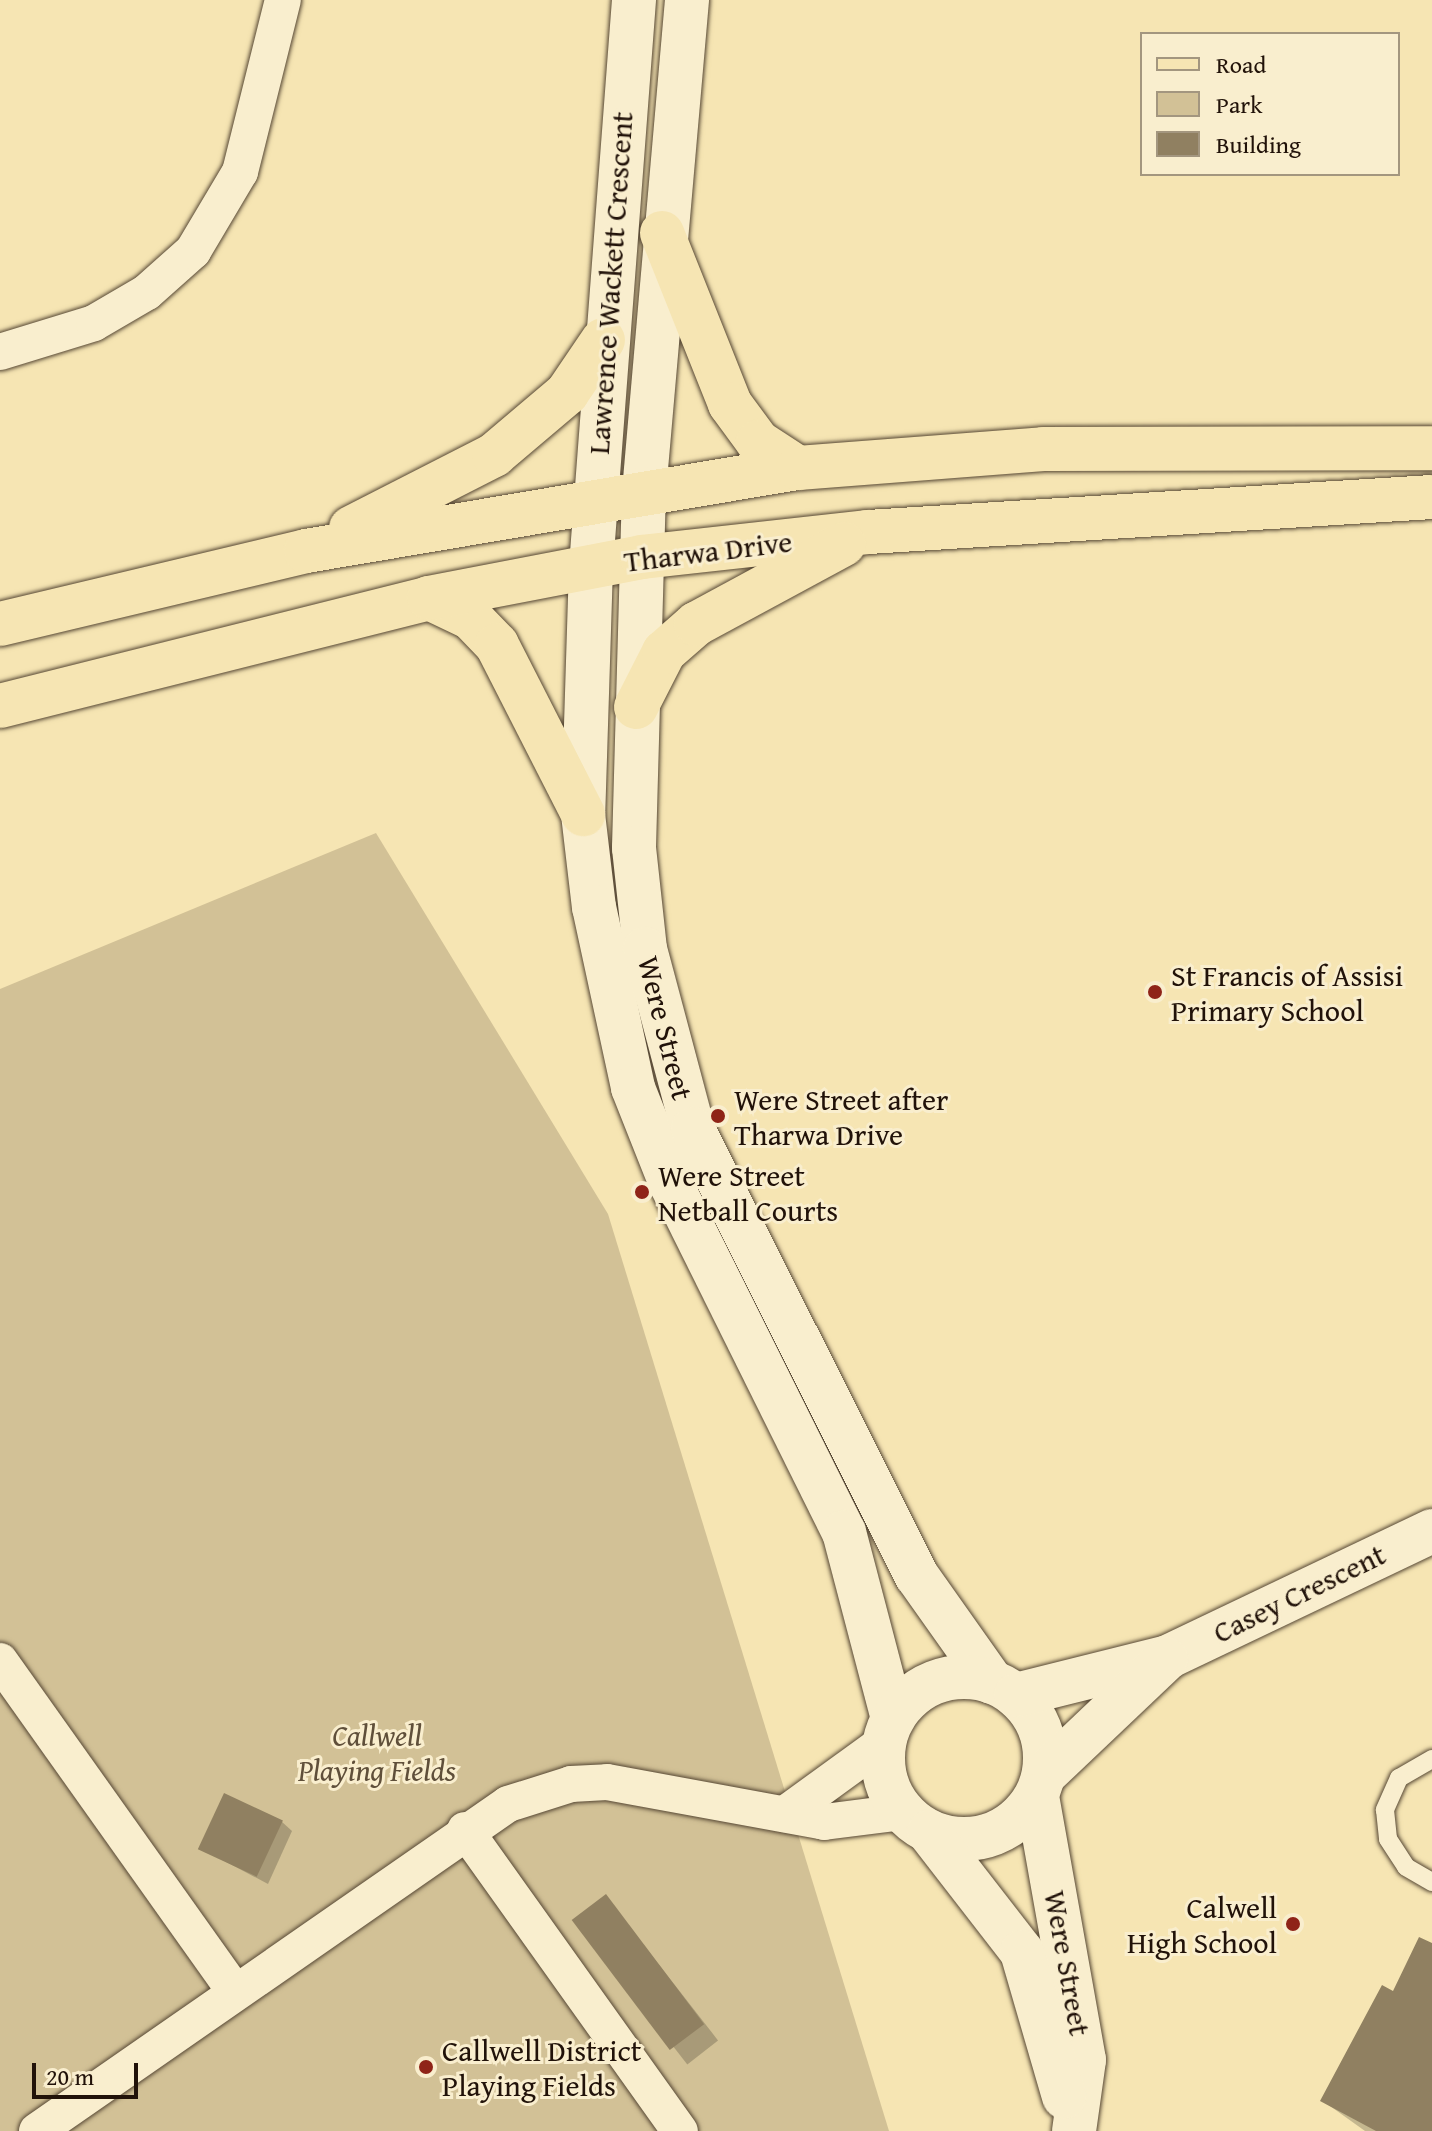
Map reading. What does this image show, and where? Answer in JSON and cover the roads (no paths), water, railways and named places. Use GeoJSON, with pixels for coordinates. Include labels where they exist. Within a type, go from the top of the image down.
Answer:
{"type":"FeatureCollection","features":[{"type":"Feature","properties":{"kind":"main road"},"geometry":{"type":"LineString","coordinates":[[662,233],[730,404],[758,442],[798,468]]}},
{"type":"Feature","properties":{"kind":"main road"},"geometry":{"type":"LineString","coordinates":[[306,551],[494,455],[567,393],[603,340]]}},
{"type":"Feature","properties":{"kind":"main road"},"geometry":{"type":"LineString","coordinates":[[0,624],[306,551],[596,497],[798,468],[1043,449],[1432,448]]}},
{"type":"Feature","properties":{"kind":"main road","name":"Tharwa Drive"},"geometry":{"type":"LineString","coordinates":[[0,706],[429,598],[642,557],[868,532],[1432,497]]}},
{"type":"Feature","properties":{"kind":"main road"},"geometry":{"type":"LineString","coordinates":[[636,707],[664,652],[696,624],[868,532]]}},
{"type":"Feature","properties":{"kind":"main road"},"geometry":{"type":"LineString","coordinates":[[429,598],[471,618],[497,645],[583,814]]}},
{"type":"Feature","properties":{"kind":"street"},"geometry":{"type":"LineString","coordinates":[[0,352],[94,323],[147,292],[193,251],[240,172],[283,0]]}},
{"type":"Feature","properties":{"kind":"street","name":"Lawrence Wackett Crescent"},"geometry":{"type":"LineString","coordinates":[[591,566],[603,340],[634,0]]}},
{"type":"Feature","properties":{"kind":"street","name":"Lawrence Wackett Crescent"},"geometry":{"type":"LineString","coordinates":[[644,489],[662,233],[687,0]]}},
{"type":"Feature","properties":{"kind":"street","name":"Were Street"},"geometry":{"type":"LineString","coordinates":[[644,489],[634,848],[645,949],[693,1129],[917,1576],[1004,1688]]}},
{"type":"Feature","properties":{"kind":"street","name":"Were Street"},"geometry":{"type":"LineString","coordinates":[[591,566],[583,814],[608,999],[633,1088],[682,1207],[844,1532],[888,1730]]}},
{"type":"Feature","properties":{"kind":"street","name":"Casey Crescent"},"geometry":{"type":"LineString","coordinates":[[1004,1688],[1168,1657],[1432,1531]]}},
{"type":"Feature","properties":{"kind":"street","name":"Casey Crescent"},"geometry":{"type":"LineString","coordinates":[[1041,1785],[1168,1657]]}},
{"type":"Feature","properties":{"kind":"street"},"geometry":{"type":"LineString","coordinates":[[0,1661],[235,1992]]}},
{"type":"Feature","properties":{"kind":"street"},"geometry":{"type":"LineString","coordinates":[[37,2131],[465,1830],[508,1804],[571,1784],[607,1782],[824,1822],[916,1822],[953,1839],[990,1835],[1022,1816],[1041,1785],[1041,1730],[1004,1688],[946,1678],[925,1687],[888,1730],[785,1814]]}},
{"type":"Feature","properties":{"kind":"street"},"geometry":{"type":"LineString","coordinates":[[888,1730],[890,1791],[916,1822]]}},
{"type":"Feature","properties":{"kind":"street","name":"Were Street"},"geometry":{"type":"LineString","coordinates":[[1041,1785],[1084,2060],[1073,2131]]}},
{"type":"Feature","properties":{"kind":"street","name":"Were Street"},"geometry":{"type":"LineString","coordinates":[[916,1822],[1022,1952],[1073,2131]]}},
{"type":"Feature","properties":{"kind":"street"},"geometry":{"type":"LineString","coordinates":[[465,1830],[680,2131]]}},
{"type":"Feature","properties":{"kind":"lane"},"geometry":{"type":"LineString","coordinates":[[1432,1759],[1399,1778],[1385,1810],[1388,1839],[1400,1858],[1432,1882]]}},
{"type":"Feature","properties":{"kind":"place","name":"St Francis of Assisi Primary School"},"geometry":{"type":"Point","coordinates":[1155,992]}},
{"type":"Feature","properties":{"kind":"place","name":"Were Street after Tharwa Drive"},"geometry":{"type":"Point","coordinates":[718,1116]}},
{"type":"Feature","properties":{"kind":"place","name":"Were Street Netball Courts"},"geometry":{"type":"Point","coordinates":[642,1192]}},
{"type":"Feature","properties":{"kind":"place","name":"Calwell High School"},"geometry":{"type":"Point","coordinates":[1293,1924]}},
{"type":"Feature","properties":{"kind":"place","name":"Callwell District Playing Fields"},"geometry":{"type":"Point","coordinates":[426,2067]}},
{"type":"Feature","properties":{"kind":"park label","name":"Callwell Playing Fields"},"geometry":{"type":"Point","coordinates":[377,1752]}}]}
